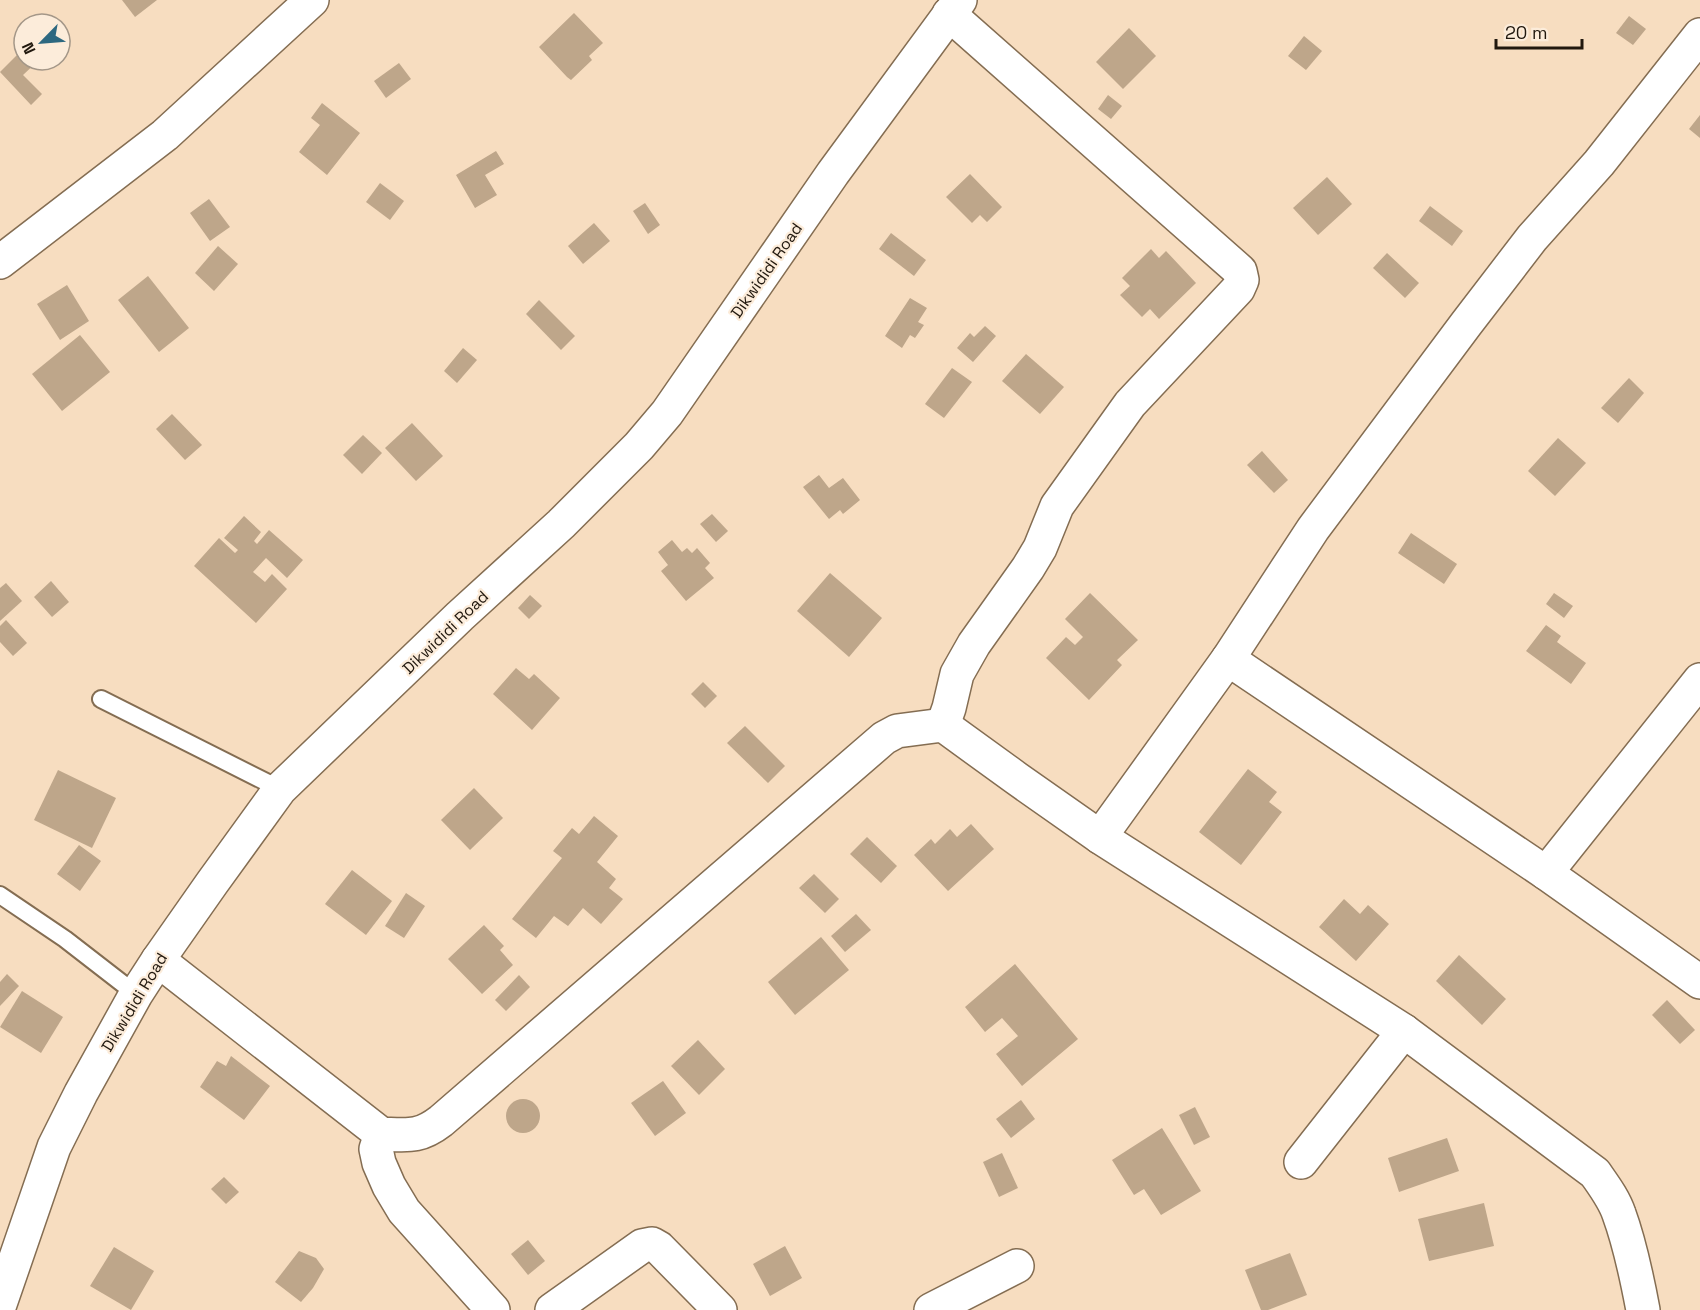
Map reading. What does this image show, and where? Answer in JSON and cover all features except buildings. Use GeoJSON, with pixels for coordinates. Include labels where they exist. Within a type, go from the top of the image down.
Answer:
{"type":"FeatureCollection","features":[{"type":"Feature","properties":{"kind":"street"},"geometry":{"type":"LineString","coordinates":[[0,262],[165,135],[298,5]]}},
{"type":"Feature","properties":{"kind":"street"},"geometry":{"type":"LineString","coordinates":[[943,725],[957,674],[974,645],[1041,548],[1057,506],[1130,404],[1238,289],[1242,280],[1240,271],[954,7]]}},
{"type":"Feature","properties":{"kind":"street","name":"Dikwididi Road"},"geometry":{"type":"LineString","coordinates":[[0,1304],[6,1267],[54,1147],[81,1093],[136,994],[158,960],[280,789],[460,616],[561,524],[653,431],[833,173],[954,7]]}},
{"type":"Feature","properties":{"kind":"street"},"geometry":{"type":"LineString","coordinates":[[1100,837],[1228,659],[1313,529],[1439,360],[1532,238],[1599,163],[1700,35]]}},
{"type":"Feature","properties":{"kind":"street"},"geometry":{"type":"LineString","coordinates":[[1228,659],[1546,873],[1700,982]]}},
{"type":"Feature","properties":{"kind":"street"},"geometry":{"type":"LineString","coordinates":[[1546,873],[1700,680]]}},
{"type":"Feature","properties":{"kind":"street"},"geometry":{"type":"LineString","coordinates":[[158,960],[381,1134],[415,1135],[430,1130],[884,738],[897,731],[943,725],[1100,837],[1404,1032],[1595,1173],[1618,1212],[1643,1310]]}},
{"type":"Feature","properties":{"kind":"street"},"geometry":{"type":"LineString","coordinates":[[1301,1162],[1404,1032]]}},
{"type":"Feature","properties":{"kind":"street"},"geometry":{"type":"LineString","coordinates":[[381,1134],[376,1149],[379,1163],[404,1211],[493,1310]]}},
{"type":"Feature","properties":{"kind":"street"},"geometry":{"type":"LineString","coordinates":[[552,1310],[642,1246],[652,1244],[659,1248],[720,1310]]}},
{"type":"Feature","properties":{"kind":"street"},"geometry":{"type":"LineString","coordinates":[[931,1310],[1017,1266]]}},
{"type":"Feature","properties":{"kind":"lane"},"geometry":{"type":"LineString","coordinates":[[101,699],[280,789]]}},
{"type":"Feature","properties":{"kind":"lane"},"geometry":{"type":"LineString","coordinates":[[0,895],[64,939],[136,994]]}}]}
